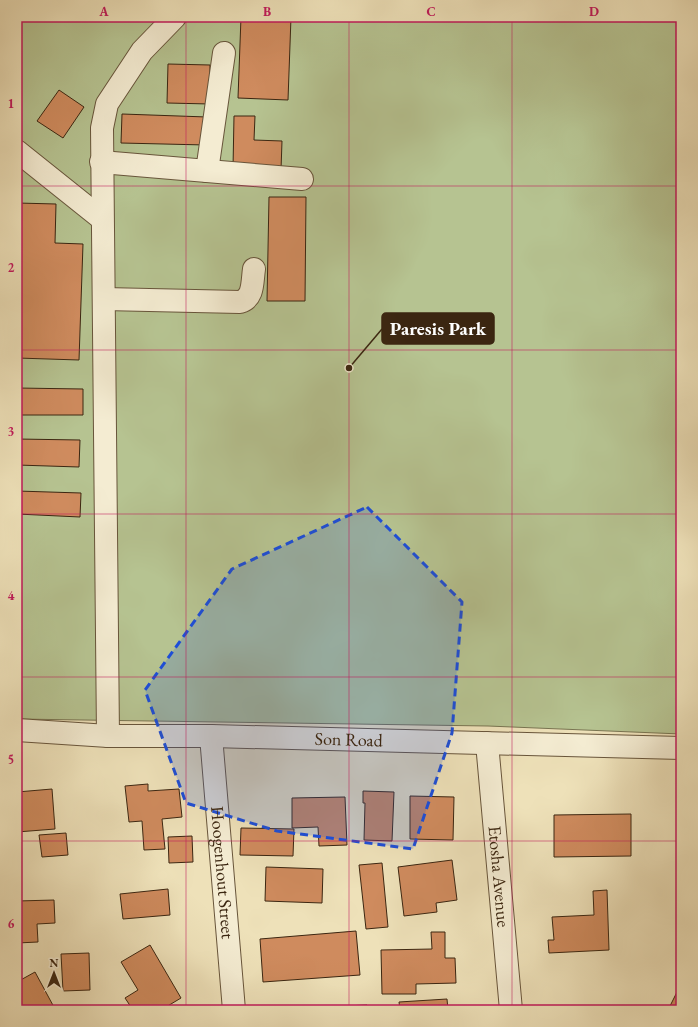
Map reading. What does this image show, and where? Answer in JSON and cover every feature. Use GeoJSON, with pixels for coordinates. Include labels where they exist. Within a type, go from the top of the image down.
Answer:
{"type":"FeatureCollection","features":[{"type":"Feature","properties":{"kind":"street"},"geometry":{"type":"LineString","coordinates":[[108,736],[104,299],[101,162],[102,128],[107,104],[142,51],[175,17]]}},
{"type":"Feature","properties":{"kind":"street"},"geometry":{"type":"LineString","coordinates":[[207,171],[224,53]]}},
{"type":"Feature","properties":{"kind":"street"},"geometry":{"type":"LineString","coordinates":[[17,151],[102,219]]}},
{"type":"Feature","properties":{"kind":"street"},"geometry":{"type":"LineString","coordinates":[[101,162],[302,179]]}},
{"type":"Feature","properties":{"kind":"street"},"geometry":{"type":"LineString","coordinates":[[104,299],[240,302],[246,300],[250,295],[254,269]]}},
{"type":"Feature","properties":{"kind":"street","name":"Son Road"},"geometry":{"type":"LineString","coordinates":[[17,730],[108,736],[211,736],[681,748]]}},
{"type":"Feature","properties":{"kind":"street","name":"Hoogenhout Street"},"geometry":{"type":"LineString","coordinates":[[211,736],[234,1010]]}},
{"type":"Feature","properties":{"kind":"street","name":"Etosha Avenue"},"geometry":{"type":"LineString","coordinates":[[487,743],[511,1010]]}},
{"type":"Feature","properties":{"kind":"highlighted area"},"geometry":{"type":"Polygon","coordinates":[[[367,507],[462,602],[452,733],[413,849],[277,831],[186,803],[145,690],[232,569],[367,507]]]}},
{"type":"Feature","properties":{"kind":"green space"},"geometry":{"type":"Polygon","coordinates":[[[17,17],[681,17],[681,734],[488,726],[17,719],[17,17]]]}},
{"type":"Feature","properties":{"kind":"building"},"geometry":{"type":"Polygon","coordinates":[[[241,17],[291,17],[288,100],[238,98],[241,17]]]}},
{"type":"Feature","properties":{"kind":"building"},"geometry":{"type":"Polygon","coordinates":[[[168,64],[210,65],[210,104],[167,103],[168,64]]]}},
{"type":"Feature","properties":{"kind":"building"},"geometry":{"type":"Polygon","coordinates":[[[59,90],[84,107],[63,138],[37,121],[59,90]]]}},
{"type":"Feature","properties":{"kind":"building"},"geometry":{"type":"Polygon","coordinates":[[[122,114],[207,117],[206,145],[121,143],[122,114]]]}},
{"type":"Feature","properties":{"kind":"building"},"geometry":{"type":"Polygon","coordinates":[[[234,116],[255,116],[254,140],[282,141],[281,170],[233,168],[234,116]]]}},
{"type":"Feature","properties":{"kind":"building"},"geometry":{"type":"Polygon","coordinates":[[[269,197],[306,197],[305,301],[267,301],[269,197]]]}},
{"type":"Feature","properties":{"kind":"building"},"geometry":{"type":"Polygon","coordinates":[[[17,203],[56,204],[55,243],[83,244],[79,360],[17,358],[17,203]]]}},
{"type":"Feature","properties":{"kind":"building"},"geometry":{"type":"Polygon","coordinates":[[[17,388],[83,389],[83,415],[17,415],[17,388]]]}},
{"type":"Feature","properties":{"kind":"building"},"geometry":{"type":"Polygon","coordinates":[[[17,439],[80,440],[79,467],[17,465],[17,439]]]}},
{"type":"Feature","properties":{"kind":"building"},"geometry":{"type":"Polygon","coordinates":[[[17,491],[81,493],[80,517],[17,514],[17,491]]]}},
{"type":"Feature","properties":{"kind":"building"},"geometry":{"type":"Polygon","coordinates":[[[148,784],[148,791],[179,789],[182,817],[162,819],[165,849],[144,850],[142,821],[129,822],[125,786],[148,784]]]}},
{"type":"Feature","properties":{"kind":"building"},"geometry":{"type":"Polygon","coordinates":[[[52,789],[55,829],[17,832],[17,792],[52,789]]]}},
{"type":"Feature","properties":{"kind":"building"},"geometry":{"type":"Polygon","coordinates":[[[363,791],[394,792],[392,841],[364,840],[365,803],[363,803],[363,791]]]}},
{"type":"Feature","properties":{"kind":"building"},"geometry":{"type":"Polygon","coordinates":[[[410,796],[454,797],[453,840],[410,839],[410,796]]]}},
{"type":"Feature","properties":{"kind":"building"},"geometry":{"type":"Polygon","coordinates":[[[345,797],[347,845],[319,846],[318,827],[292,828],[292,798],[345,797]]]}},
{"type":"Feature","properties":{"kind":"building"},"geometry":{"type":"Polygon","coordinates":[[[631,814],[631,856],[554,857],[554,815],[631,814]]]}},
{"type":"Feature","properties":{"kind":"building"},"geometry":{"type":"Polygon","coordinates":[[[241,828],[294,829],[293,856],[240,855],[241,828]]]}},
{"type":"Feature","properties":{"kind":"building"},"geometry":{"type":"Polygon","coordinates":[[[66,833],[68,855],[42,857],[39,835],[66,833]]]}},
{"type":"Feature","properties":{"kind":"building"},"geometry":{"type":"Polygon","coordinates":[[[192,836],[193,862],[169,863],[168,837],[192,836]]]}},
{"type":"Feature","properties":{"kind":"building"},"geometry":{"type":"Polygon","coordinates":[[[452,860],[457,900],[436,903],[437,912],[404,916],[398,867],[452,860]]]}},
{"type":"Feature","properties":{"kind":"building"},"geometry":{"type":"Polygon","coordinates":[[[382,863],[388,927],[366,929],[359,865],[382,863]]]}},
{"type":"Feature","properties":{"kind":"building"},"geometry":{"type":"Polygon","coordinates":[[[266,867],[323,869],[322,903],[265,901],[266,867]]]}},
{"type":"Feature","properties":{"kind":"building"},"geometry":{"type":"Polygon","coordinates":[[[168,889],[170,915],[123,919],[120,894],[168,889]]]}},
{"type":"Feature","properties":{"kind":"building"},"geometry":{"type":"Polygon","coordinates":[[[607,890],[609,950],[549,953],[548,940],[554,940],[552,917],[594,915],[593,891],[607,890]]]}},
{"type":"Feature","properties":{"kind":"building"},"geometry":{"type":"Polygon","coordinates":[[[54,900],[55,923],[37,924],[38,942],[17,943],[17,901],[54,900]]]}},
{"type":"Feature","properties":{"kind":"building"},"geometry":{"type":"Polygon","coordinates":[[[356,931],[360,975],[263,982],[260,939],[356,931]]]}},
{"type":"Feature","properties":{"kind":"building"},"geometry":{"type":"Polygon","coordinates":[[[431,932],[445,932],[445,958],[455,958],[456,983],[416,984],[416,994],[382,994],[381,950],[432,949],[431,932]]]}},
{"type":"Feature","properties":{"kind":"building"},"geometry":{"type":"Polygon","coordinates":[[[150,945],[181,998],[161,1010],[133,1010],[125,998],[138,990],[121,962],[150,945]]]}},
{"type":"Feature","properties":{"kind":"building"},"geometry":{"type":"Polygon","coordinates":[[[89,953],[90,990],[63,991],[61,954],[89,953]]]}},
{"type":"Feature","properties":{"kind":"building"},"geometry":{"type":"Polygon","coordinates":[[[35,972],[55,1009],[54,1010],[17,1010],[17,982],[35,972]]]}},
{"type":"Feature","properties":{"kind":"building"},"geometry":{"type":"Polygon","coordinates":[[[677,992],[681,994],[681,1010],[668,1010],[677,992]]]}},
{"type":"Feature","properties":{"kind":"building"},"geometry":{"type":"Polygon","coordinates":[[[447,999],[448,1010],[400,1010],[399,1002],[447,999]]]}},
{"type":"Feature","properties":{"kind":"building"},"geometry":{"type":"Polygon","coordinates":[[[367,1005],[367,1010],[344,1010],[344,1006],[367,1005]]]}},
{"type":"Feature","properties":{"kind":"place","name":"Paresis Park"},"geometry":{"type":"Point","coordinates":[349,368]}}]}
